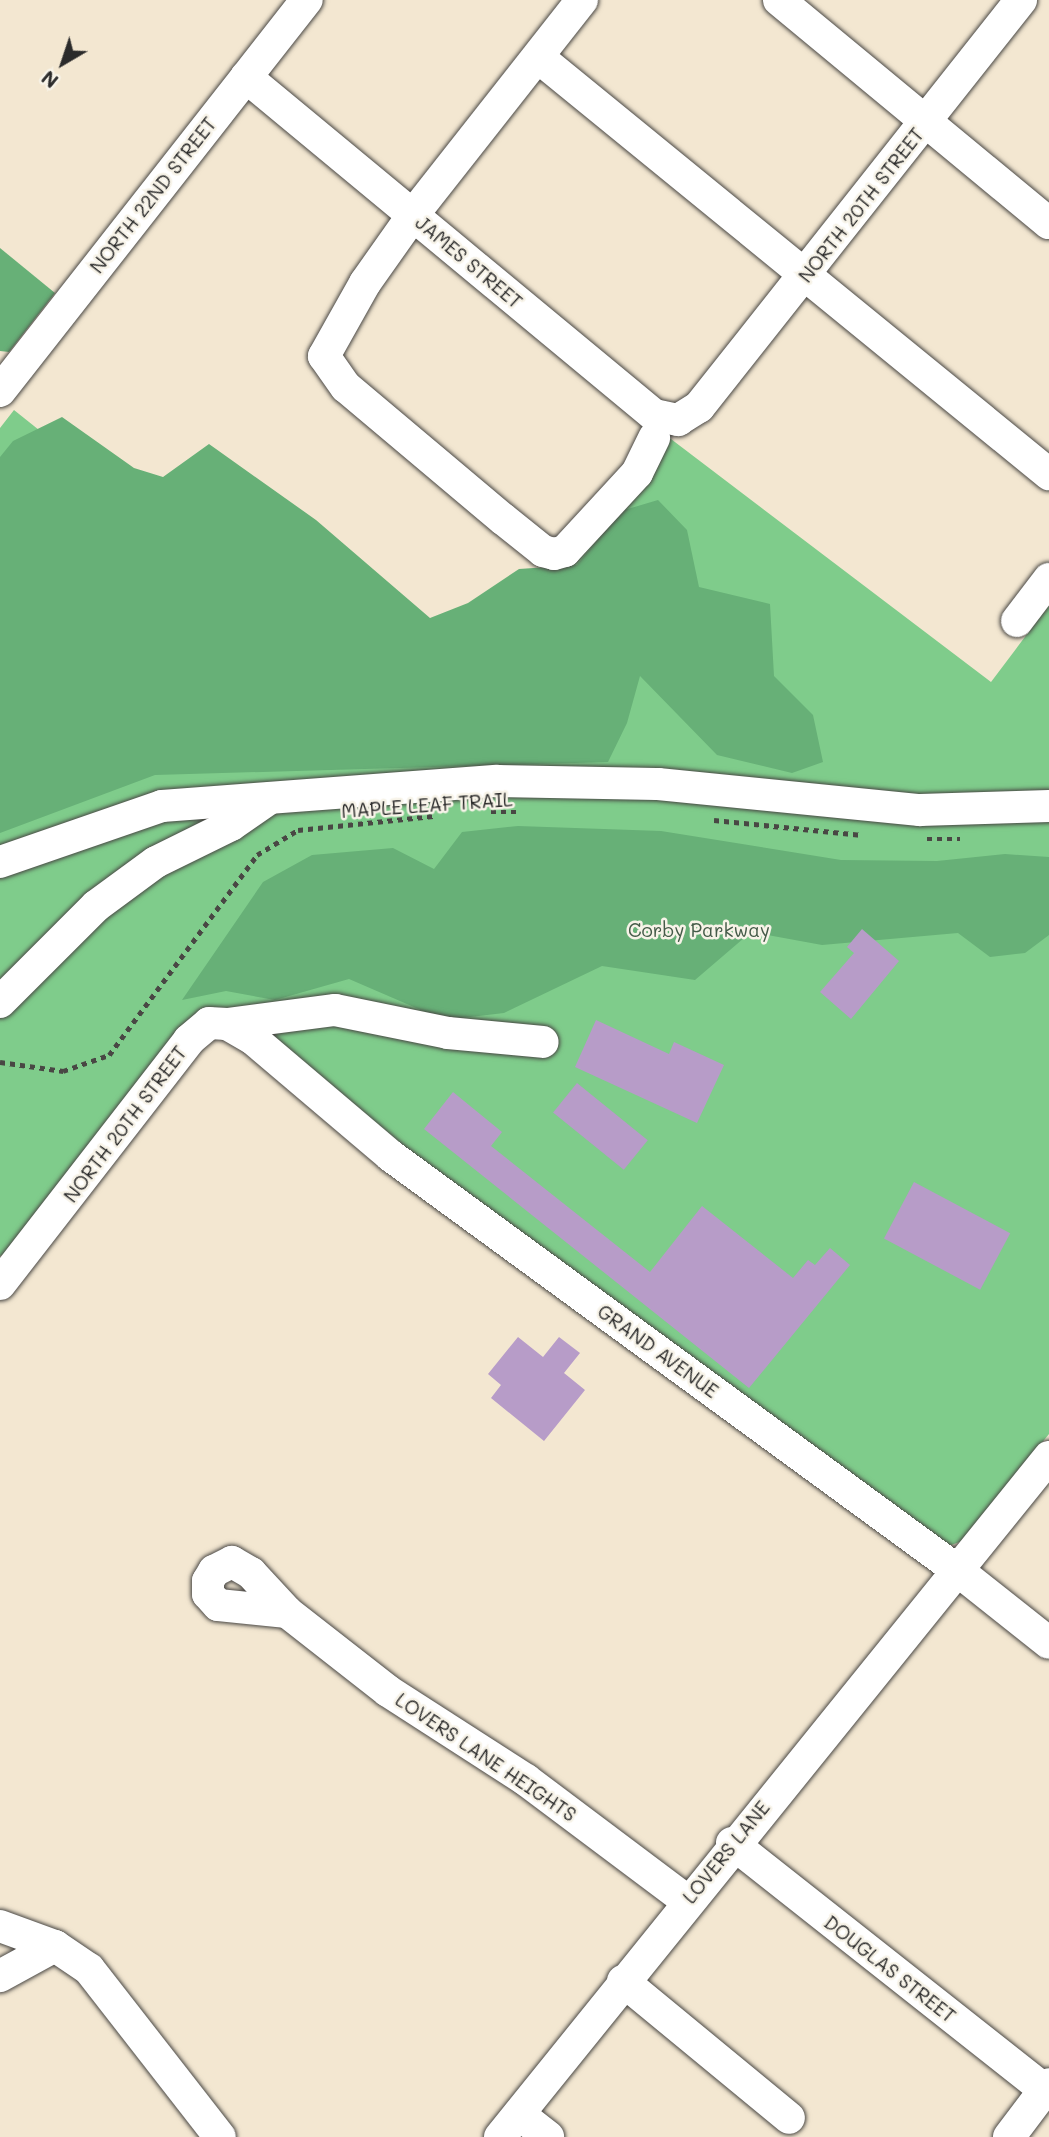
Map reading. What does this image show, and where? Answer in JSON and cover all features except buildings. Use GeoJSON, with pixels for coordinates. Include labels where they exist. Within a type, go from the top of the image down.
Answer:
{"type":"FeatureCollection","features":[{"type":"Feature","properties":{"kind":"street","name":"NORTH 22ND STREET"},"geometry":{"type":"LineString","coordinates":[[0,391],[307,0]]}},
{"type":"Feature","properties":{"kind":"street"},"geometry":{"type":"LineString","coordinates":[[582,0],[413,215],[365,283],[324,356],[346,387],[513,527],[554,554],[565,551],[637,473],[653,438]]}},
{"type":"Feature","properties":{"kind":"street"},"geometry":{"type":"LineString","coordinates":[[779,0],[1049,223]]}},
{"type":"Feature","properties":{"kind":"street","name":"NORTH 20TH STREET"},"geometry":{"type":"LineString","coordinates":[[699,408],[1021,0]]}},
{"type":"Feature","properties":{"kind":"street"},"geometry":{"type":"LineString","coordinates":[[538,57],[804,278],[1049,474]]}},
{"type":"Feature","properties":{"kind":"street","name":"JAMES STREET"},"geometry":{"type":"LineString","coordinates":[[246,77],[654,415],[678,420],[699,408]]}},
{"type":"Feature","properties":{"kind":"street"},"geometry":{"type":"LineString","coordinates":[[1017,621],[1049,579]]}},
{"type":"Feature","properties":{"kind":"street"},"geometry":{"type":"LineString","coordinates":[[0,862],[162,806],[497,780],[658,784],[920,810],[1049,806]]}},
{"type":"Feature","properties":{"kind":"street"},"geometry":{"type":"LineString","coordinates":[[0,1002],[96,906],[156,862],[231,825],[271,797]]}},
{"type":"Feature","properties":{"kind":"street","name":"NORTH 20TH STREET"},"geometry":{"type":"LineString","coordinates":[[0,1284],[189,1040],[209,1023],[227,1024],[335,1010],[448,1033],[543,1042]]}},
{"type":"Feature","properties":{"kind":"street","name":"GRAND AVENUE"},"geometry":{"type":"LineString","coordinates":[[227,1024],[271,1053],[391,1156],[957,1570],[1049,1643]]}},
{"type":"Feature","properties":{"kind":"street","name":"LOVERS LANE"},"geometry":{"type":"LineString","coordinates":[[510,2125],[732,1843],[1049,1457]]}},
{"type":"Feature","properties":{"kind":"street","name":"LOVERS LANE HEIGHTS"},"geometry":{"type":"LineString","coordinates":[[287,1612],[388,1691],[526,1780],[687,1901]]}},
{"type":"Feature","properties":{"kind":"street","name":"DOUGLAS STREET"},"geometry":{"type":"LineString","coordinates":[[732,1843],[1047,2089]]}},
{"type":"Feature","properties":{"kind":"street"},"geometry":{"type":"LineString","coordinates":[[0,1926],[55,1946],[89,1969],[220,2137]]}},
{"type":"Feature","properties":{"kind":"street"},"geometry":{"type":"LineString","coordinates":[[0,1976],[55,1946]]}},
{"type":"Feature","properties":{"kind":"street"},"geometry":{"type":"LineString","coordinates":[[623,1981],[789,2118]]}},
{"type":"Feature","properties":{"kind":"street"},"geometry":{"type":"LineString","coordinates":[[1009,2137],[1047,2089]]}},
{"type":"Feature","properties":{"kind":"street"},"geometry":{"type":"LineString","coordinates":[[510,2125],[548,2137]]}},
{"type":"Feature","properties":{"kind":"path","name":"MAPLE LEAF TRAIL"},"geometry":{"type":"LineString","coordinates":[[477,811],[532,812]]}},
{"type":"Feature","properties":{"kind":"path","name":"MAPLE LEAF TRAIL"},"geometry":{"type":"LineString","coordinates":[[0,1062],[64,1071],[109,1055],[257,855],[298,830],[436,816]]}},
{"type":"Feature","properties":{"kind":"path"},"geometry":{"type":"LineString","coordinates":[[708,819],[870,835]]}},
{"type":"Feature","properties":{"kind":"path"},"geometry":{"type":"LineString","coordinates":[[912,838],[967,838]]}},
{"type":"Feature","properties":{"kind":"green space"},"geometry":{"type":"Polygon","coordinates":[[[0,248],[55,293],[9,352],[0,351],[0,248]]]}},
{"type":"Feature","properties":{"kind":"green space","name":"Corby Parkway"},"geometry":{"type":"Polygon","coordinates":[[[14,410],[159,526],[462,673],[667,436],[991,682],[1049,605],[1049,1434],[962,1541],[946,1547],[385,1135],[227,1010],[10,1252],[0,1256],[0,428],[14,410]]]}},
{"type":"Feature","properties":{"kind":"green space"},"geometry":{"type":"Polygon","coordinates":[[[62,417],[134,468],[163,477],[209,444],[316,520],[430,618],[468,603],[519,569],[577,565],[621,511],[658,500],[687,530],[699,587],[770,604],[774,676],[813,715],[823,762],[792,773],[717,755],[640,676],[627,723],[608,762],[155,775],[0,833],[0,457],[13,441],[62,417]]]}},
{"type":"Feature","properties":{"kind":"green space"},"geometry":{"type":"Polygon","coordinates":[[[518,826],[661,831],[841,860],[937,861],[1005,854],[1049,857],[1049,935],[1025,953],[990,957],[958,933],[822,945],[751,932],[695,980],[602,966],[504,1013],[444,1020],[349,979],[275,1000],[226,991],[182,1000],[263,882],[312,855],[393,848],[434,869],[462,832],[518,826]]]}}]}
